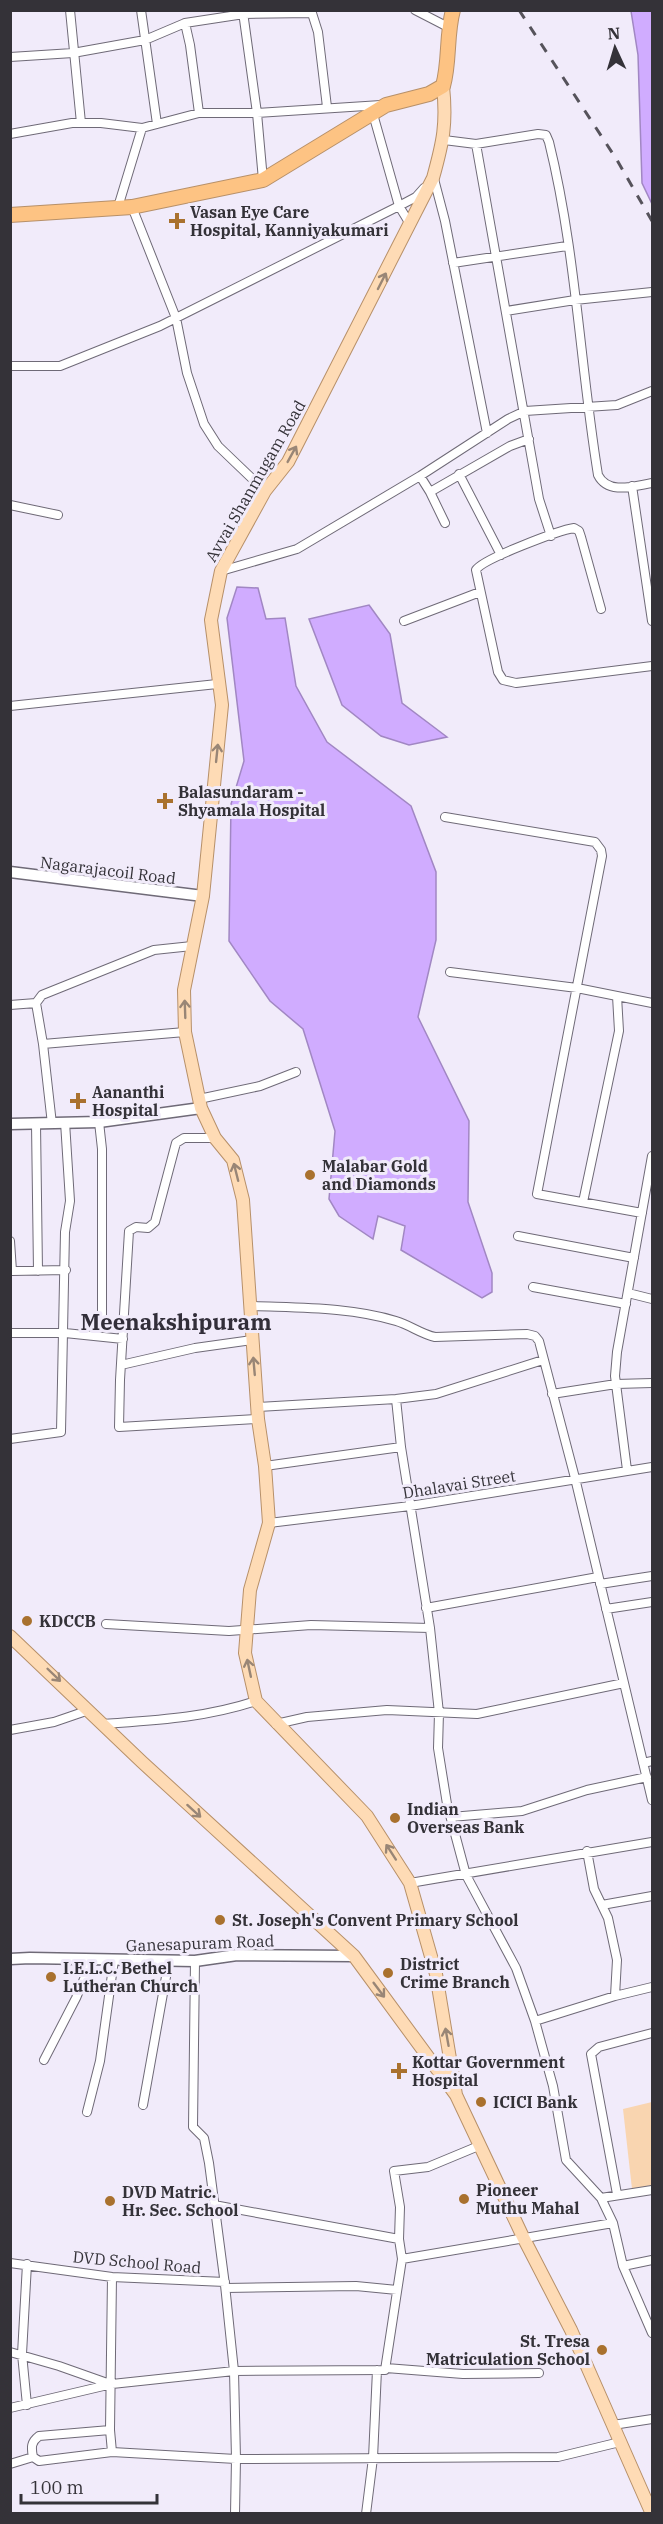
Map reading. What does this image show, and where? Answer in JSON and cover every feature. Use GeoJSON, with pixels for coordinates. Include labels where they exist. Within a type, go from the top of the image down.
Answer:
{"type":"FeatureCollection","features":[{"type":"Feature","properties":{"kind":"highway"},"geometry":{"type":"LineString","coordinates":[[10,215],[125,207],[263,180],[386,105],[429,94],[443,87],[448,61],[448,27],[453,10]]}},
{"type":"Feature","properties":{"kind":"main road","name":"Avvai Shanmugam Road"},"geometry":{"type":"LineString","coordinates":[[443,87],[447,117],[444,140],[433,178],[288,462],[265,491],[222,570],[211,620],[217,684],[222,705],[203,896],[184,990],[185,1032],[200,1103],[215,1138],[233,1161],[243,1200],[252,1306],[252,1340],[269,1523],[250,1590],[246,1629],[245,1653],[256,1701],[367,1816],[410,1883],[436,1974],[456,2095]]}},
{"type":"Feature","properties":{"kind":"main road"},"geometry":{"type":"LineString","coordinates":[[10,1636],[141,1762],[354,1956],[456,2095],[523,2237],[571,2330],[652,2514]]}},
{"type":"Feature","properties":{"kind":"street"},"geometry":{"type":"LineString","coordinates":[[70,10],[81,123]]}},
{"type":"Feature","properties":{"kind":"street"},"geometry":{"type":"LineString","coordinates":[[141,10],[158,123]]}},
{"type":"Feature","properties":{"kind":"street"},"geometry":{"type":"LineString","coordinates":[[415,10],[448,27]]}},
{"type":"Feature","properties":{"kind":"street"},"geometry":{"type":"LineString","coordinates":[[10,57],[73,53],[145,40],[185,23],[243,12],[312,12],[318,32],[327,107]]}},
{"type":"Feature","properties":{"kind":"street"},"geometry":{"type":"LineString","coordinates":[[243,12],[257,113],[263,180]]}},
{"type":"Feature","properties":{"kind":"street"},"geometry":{"type":"LineString","coordinates":[[185,23],[199,113]]}},
{"type":"Feature","properties":{"kind":"street"},"geometry":{"type":"LineString","coordinates":[[10,134],[81,123],[142,128],[199,113],[257,113],[386,105]]}},
{"type":"Feature","properties":{"kind":"street"},"geometry":{"type":"LineString","coordinates":[[373,114],[399,206],[410,224]]}},
{"type":"Feature","properties":{"kind":"street"},"geometry":{"type":"LineString","coordinates":[[142,128],[125,207],[176,318],[187,373],[204,424],[218,446],[265,491]]}},
{"type":"Feature","properties":{"kind":"street"},"geometry":{"type":"LineString","coordinates":[[444,140],[476,144],[538,134],[546,135],[561,191],[587,408],[601,481],[612,488],[652,483]]}},
{"type":"Feature","properties":{"kind":"street"},"geometry":{"type":"LineString","coordinates":[[476,144],[494,256],[525,411],[539,499],[551,536]]}},
{"type":"Feature","properties":{"kind":"street"},"geometry":{"type":"LineString","coordinates":[[10,366],[60,366],[176,318],[416,197],[433,178]]}},
{"type":"Feature","properties":{"kind":"street"},"geometry":{"type":"LineString","coordinates":[[433,178],[445,221],[487,433]]}},
{"type":"Feature","properties":{"kind":"street"},"geometry":{"type":"LineString","coordinates":[[453,263],[567,246]]}},
{"type":"Feature","properties":{"kind":"street"},"geometry":{"type":"LineString","coordinates":[[506,311],[575,300],[652,292]]}},
{"type":"Feature","properties":{"kind":"street"},"geometry":{"type":"LineString","coordinates":[[222,570],[297,549],[525,411],[617,405],[652,391]]}},
{"type":"Feature","properties":{"kind":"street"},"geometry":{"type":"LineString","coordinates":[[430,492],[510,446],[529,439]]}},
{"type":"Feature","properties":{"kind":"street"},"geometry":{"type":"LineString","coordinates":[[459,474],[501,555]]}},
{"type":"Feature","properties":{"kind":"street"},"geometry":{"type":"LineString","coordinates":[[420,476],[445,524]]}},
{"type":"Feature","properties":{"kind":"street"},"geometry":{"type":"LineString","coordinates":[[632,486],[652,621]]}},
{"type":"Feature","properties":{"kind":"street"},"geometry":{"type":"LineString","coordinates":[[10,505],[58,515]]}},
{"type":"Feature","properties":{"kind":"street"},"geometry":{"type":"LineString","coordinates":[[601,609],[579,531],[570,529],[479,565],[476,577],[498,672],[503,680],[510,683],[652,666]]}},
{"type":"Feature","properties":{"kind":"street"},"geometry":{"type":"LineString","coordinates":[[404,621],[480,592]]}},
{"type":"Feature","properties":{"kind":"street"},"geometry":{"type":"LineString","coordinates":[[10,706],[217,684]]}},
{"type":"Feature","properties":{"kind":"street"},"geometry":{"type":"LineString","coordinates":[[445,817],[595,842],[599,845],[602,856],[537,1194],[642,1213]]}},
{"type":"Feature","properties":{"kind":"street","name":"Nagarajacoil Road"},"geometry":{"type":"LineString","coordinates":[[10,872],[203,896]]}},
{"type":"Feature","properties":{"kind":"street"},"geometry":{"type":"LineString","coordinates":[[52,1124],[36,1003],[42,995],[154,950],[192,946]]}},
{"type":"Feature","properties":{"kind":"street"},"geometry":{"type":"LineString","coordinates":[[450,972],[577,988],[652,1003]]}},
{"type":"Feature","properties":{"kind":"street"},"geometry":{"type":"LineString","coordinates":[[583,1202],[619,1031],[617,996]]}},
{"type":"Feature","properties":{"kind":"street"},"geometry":{"type":"LineString","coordinates":[[10,1005],[36,1003]]}},
{"type":"Feature","properties":{"kind":"street"},"geometry":{"type":"LineString","coordinates":[[43,1044],[185,1032]]}},
{"type":"Feature","properties":{"kind":"street"},"geometry":{"type":"LineString","coordinates":[[10,1124],[99,1122],[200,1103],[260,1086],[296,1072]]}},
{"type":"Feature","properties":{"kind":"street"},"geometry":{"type":"LineString","coordinates":[[10,1439],[61,1432],[65,1232],[70,1201],[65,1122]]}},
{"type":"Feature","properties":{"kind":"street"},"geometry":{"type":"LineString","coordinates":[[99,1122],[102,1149],[102,1316]]}},
{"type":"Feature","properties":{"kind":"street"},"geometry":{"type":"LineString","coordinates":[[36,1124],[38,1271]]}},
{"type":"Feature","properties":{"kind":"street"},"geometry":{"type":"LineString","coordinates":[[215,1138],[184,1138],[176,1143],[154,1222],[148,1228],[136,1227],[129,1231],[119,1427],[436,1394],[543,1360]]}},
{"type":"Feature","properties":{"kind":"street"},"geometry":{"type":"LineString","coordinates":[[627,1470],[616,1384],[617,1352],[652,1167],[652,1156]]}},
{"type":"Feature","properties":{"kind":"street"},"geometry":{"type":"LineString","coordinates":[[518,1236],[634,1258]]}},
{"type":"Feature","properties":{"kind":"street"},"geometry":{"type":"LineString","coordinates":[[10,1241],[12,1271],[66,1270]]}},
{"type":"Feature","properties":{"kind":"street"},"geometry":{"type":"LineString","coordinates":[[533,1287],[626,1304]]}},
{"type":"Feature","properties":{"kind":"street"},"geometry":{"type":"LineString","coordinates":[[628,1293],[652,1299]]}},
{"type":"Feature","properties":{"kind":"street"},"geometry":{"type":"LineString","coordinates":[[252,1306],[325,1308],[397,1322],[435,1337],[531,1334],[539,1341],[575,1478],[652,1800]]}},
{"type":"Feature","properties":{"kind":"street"},"geometry":{"type":"LineString","coordinates":[[10,1334],[64,1333],[123,1339]]}},
{"type":"Feature","properties":{"kind":"street"},"geometry":{"type":"LineString","coordinates":[[121,1365],[195,1348],[252,1340]]}},
{"type":"Feature","properties":{"kind":"street"},"geometry":{"type":"LineString","coordinates":[[552,1394],[616,1384],[652,1383]]}},
{"type":"Feature","properties":{"kind":"street"},"geometry":{"type":"LineString","coordinates":[[396,1399],[401,1447],[430,1628],[439,1713],[438,1748],[451,1817],[466,1875],[516,1968],[535,2021],[553,2086],[566,2160],[601,2198],[613,2223],[623,2266],[652,2333]]}},
{"type":"Feature","properties":{"kind":"street"},"geometry":{"type":"LineString","coordinates":[[265,1466],[401,1447]]}},
{"type":"Feature","properties":{"kind":"street","name":"Dhalavai Street"},"geometry":{"type":"LineString","coordinates":[[269,1523],[410,1506],[652,1467]]}},
{"type":"Feature","properties":{"kind":"street"},"geometry":{"type":"LineString","coordinates":[[426,1608],[599,1581],[652,1576]]}},
{"type":"Feature","properties":{"kind":"street"},"geometry":{"type":"LineString","coordinates":[[606,1609],[652,1602]]}},
{"type":"Feature","properties":{"kind":"street"},"geometry":{"type":"LineString","coordinates":[[106,1624],[229,1631],[310,1625],[430,1628]]}},
{"type":"Feature","properties":{"kind":"street"},"geometry":{"type":"LineString","coordinates":[[276,1724],[344,1712],[387,1710],[477,1714],[624,1683]]}},
{"type":"Feature","properties":{"kind":"street"},"geometry":{"type":"LineString","coordinates":[[103,1724],[184,1719],[221,1712],[256,1701]]}},
{"type":"Feature","properties":{"kind":"street"},"geometry":{"type":"LineString","coordinates":[[10,1730],[54,1722],[89,1710]]}},
{"type":"Feature","properties":{"kind":"street"},"geometry":{"type":"LineString","coordinates":[[643,1763],[652,1761]]}},
{"type":"Feature","properties":{"kind":"street"},"geometry":{"type":"LineString","coordinates":[[451,1817],[522,1811],[587,1790],[647,1777]]}},
{"type":"Feature","properties":{"kind":"street"},"geometry":{"type":"LineString","coordinates":[[410,1883],[466,1875],[587,1851],[652,1842]]}},
{"type":"Feature","properties":{"kind":"street"},"geometry":{"type":"LineString","coordinates":[[587,1851],[594,1889],[608,1918],[617,1960],[615,1996]]}},
{"type":"Feature","properties":{"kind":"street"},"geometry":{"type":"LineString","coordinates":[[602,1905],[652,1896]]}},
{"type":"Feature","properties":{"kind":"street","name":"Ganesapuram Road"},"geometry":{"type":"LineString","coordinates":[[10,1959],[195,1961],[237,1955],[354,1956]]}},
{"type":"Feature","properties":{"kind":"street"},"geometry":{"type":"LineString","coordinates":[[44,2060],[76,1998],[92,1960]]}},
{"type":"Feature","properties":{"kind":"street"},"geometry":{"type":"LineString","coordinates":[[87,2112],[100,2061],[114,1960]]}},
{"type":"Feature","properties":{"kind":"street"},"geometry":{"type":"LineString","coordinates":[[143,2105],[169,1960]]}},
{"type":"Feature","properties":{"kind":"street"},"geometry":{"type":"LineString","coordinates":[[195,1961],[193,2127],[204,2138],[225,2285],[234,2371],[235,2514]]}},
{"type":"Feature","properties":{"kind":"street"},"geometry":{"type":"LineString","coordinates":[[535,2021],[652,1987]]}},
{"type":"Feature","properties":{"kind":"street"},"geometry":{"type":"LineString","coordinates":[[617,2194],[591,2055],[599,2047],[652,2033]]}},
{"type":"Feature","properties":{"kind":"street"},"geometry":{"type":"LineString","coordinates":[[386,2368],[402,2259],[399,2239],[400,2207],[394,2171],[428,2167],[481,2145]]}},
{"type":"Feature","properties":{"kind":"street"},"geometry":{"type":"LineString","coordinates":[[601,2198],[652,2190]]}},
{"type":"Feature","properties":{"kind":"street"},"geometry":{"type":"LineString","coordinates":[[214,2205],[399,2239]]}},
{"type":"Feature","properties":{"kind":"street"},"geometry":{"type":"LineString","coordinates":[[402,2259],[613,2223]]}},
{"type":"Feature","properties":{"kind":"street"},"geometry":{"type":"LineString","coordinates":[[623,2266],[652,2260]]}},
{"type":"Feature","properties":{"kind":"street","name":"DVD School Road"},"geometry":{"type":"LineString","coordinates":[[10,2263],[112,2277],[225,2285],[357,2286],[397,2290]]}},
{"type":"Feature","properties":{"kind":"street"},"geometry":{"type":"LineString","coordinates":[[27,2264],[22,2354],[27,2405]]}},
{"type":"Feature","properties":{"kind":"street"},"geometry":{"type":"LineString","coordinates":[[112,2277],[110,2430],[112,2452]]}},
{"type":"Feature","properties":{"kind":"street"},"geometry":{"type":"LineString","coordinates":[[10,2352],[112,2385]]}},
{"type":"Feature","properties":{"kind":"street"},"geometry":{"type":"LineString","coordinates":[[10,2408],[112,2385],[234,2371],[377,2370],[386,2368],[463,2374],[538,2373]]}},
{"type":"Feature","properties":{"kind":"street"},"geometry":{"type":"LineString","coordinates":[[366,2514],[373,2458],[377,2370]]}},
{"type":"Feature","properties":{"kind":"street"},"geometry":{"type":"LineString","coordinates":[[613,2425],[652,2419]]}},
{"type":"Feature","properties":{"kind":"street"},"geometry":{"type":"LineString","coordinates":[[33,2457],[32,2445],[39,2436],[110,2430]]}},
{"type":"Feature","properties":{"kind":"street"},"geometry":{"type":"LineString","coordinates":[[33,2457],[39,2461],[112,2452],[236,2459],[558,2457],[621,2442]]}},
{"type":"Feature","properties":{"kind":"street"},"geometry":{"type":"LineString","coordinates":[[10,2464],[33,2457]]}},
{"type":"Feature","properties":{"kind":"shaded area"},"geometry":{"type":"Polygon","coordinates":[[[631,11],[652,11],[652,204],[642,183],[638,55],[631,11]]]}},
{"type":"Feature","properties":{"kind":"shaded area"},"geometry":{"type":"Polygon","coordinates":[[[237,587],[258,588],[266,619],[285,618],[296,686],[327,742],[411,806],[436,872],[436,940],[418,1017],[469,1121],[468,1202],[492,1273],[492,1292],[482,1298],[401,1250],[405,1226],[378,1216],[373,1239],[339,1216],[329,1199],[335,1131],[303,1029],[270,1001],[229,941],[231,804],[244,761],[227,618],[237,587]]]}},
{"type":"Feature","properties":{"kind":"shaded area"},"geometry":{"type":"Polygon","coordinates":[[[369,605],[390,634],[402,703],[447,737],[409,745],[381,736],[342,705],[309,619],[369,605]]]}},
{"type":"Feature","properties":{"kind":"shaded area"},"geometry":{"type":"Polygon","coordinates":[[[652,2102],[652,2187],[632,2189],[623,2109],[652,2102]]]}},
{"type":"Feature","properties":{"kind":"railway"},"geometry":{"type":"LineString","coordinates":[[519,10],[617,160],[652,221]]}},
{"type":"Feature","properties":{"kind":"place","name":"Vasan Eye Care Hospital, Kanniyakumari"},"geometry":{"type":"Point","coordinates":[177,221]}},
{"type":"Feature","properties":{"kind":"place","name":"Balasundaram - Shyamala Hospital"},"geometry":{"type":"Point","coordinates":[165,801]}},
{"type":"Feature","properties":{"kind":"place","name":"Aananthi Hospital"},"geometry":{"type":"Point","coordinates":[78,1101]}},
{"type":"Feature","properties":{"kind":"place","name":"Malabar Gold and Diamonds"},"geometry":{"type":"Point","coordinates":[310,1175]}},
{"type":"Feature","properties":{"kind":"place","name":"KDCCB"},"geometry":{"type":"Point","coordinates":[27,1621]}},
{"type":"Feature","properties":{"kind":"place","name":"Indian Overseas Bank"},"geometry":{"type":"Point","coordinates":[395,1818]}},
{"type":"Feature","properties":{"kind":"place","name":"St. Joseph's Convent Primary School"},"geometry":{"type":"Point","coordinates":[220,1920]}},
{"type":"Feature","properties":{"kind":"place","name":"District Crime Branch"},"geometry":{"type":"Point","coordinates":[388,1973]}},
{"type":"Feature","properties":{"kind":"place","name":"I.E.L.C. Bethel Lutheran Church"},"geometry":{"type":"Point","coordinates":[51,1977]}},
{"type":"Feature","properties":{"kind":"place","name":"Kottar Government Hospital"},"geometry":{"type":"Point","coordinates":[399,2071]}},
{"type":"Feature","properties":{"kind":"place","name":"ICICI Bank"},"geometry":{"type":"Point","coordinates":[481,2102]}},
{"type":"Feature","properties":{"kind":"place","name":"Pioneer Muthu Mahal"},"geometry":{"type":"Point","coordinates":[464,2199]}},
{"type":"Feature","properties":{"kind":"place","name":"DVD Matric. Hr. Sec. School"},"geometry":{"type":"Point","coordinates":[110,2201]}},
{"type":"Feature","properties":{"kind":"place","name":"St. Tresa Matriculation School"},"geometry":{"type":"Point","coordinates":[602,2350]}},
{"type":"Feature","properties":{"kind":"district","name":"Meenakshipuram"},"geometry":{"type":"Point","coordinates":[176,1321]}}]}
